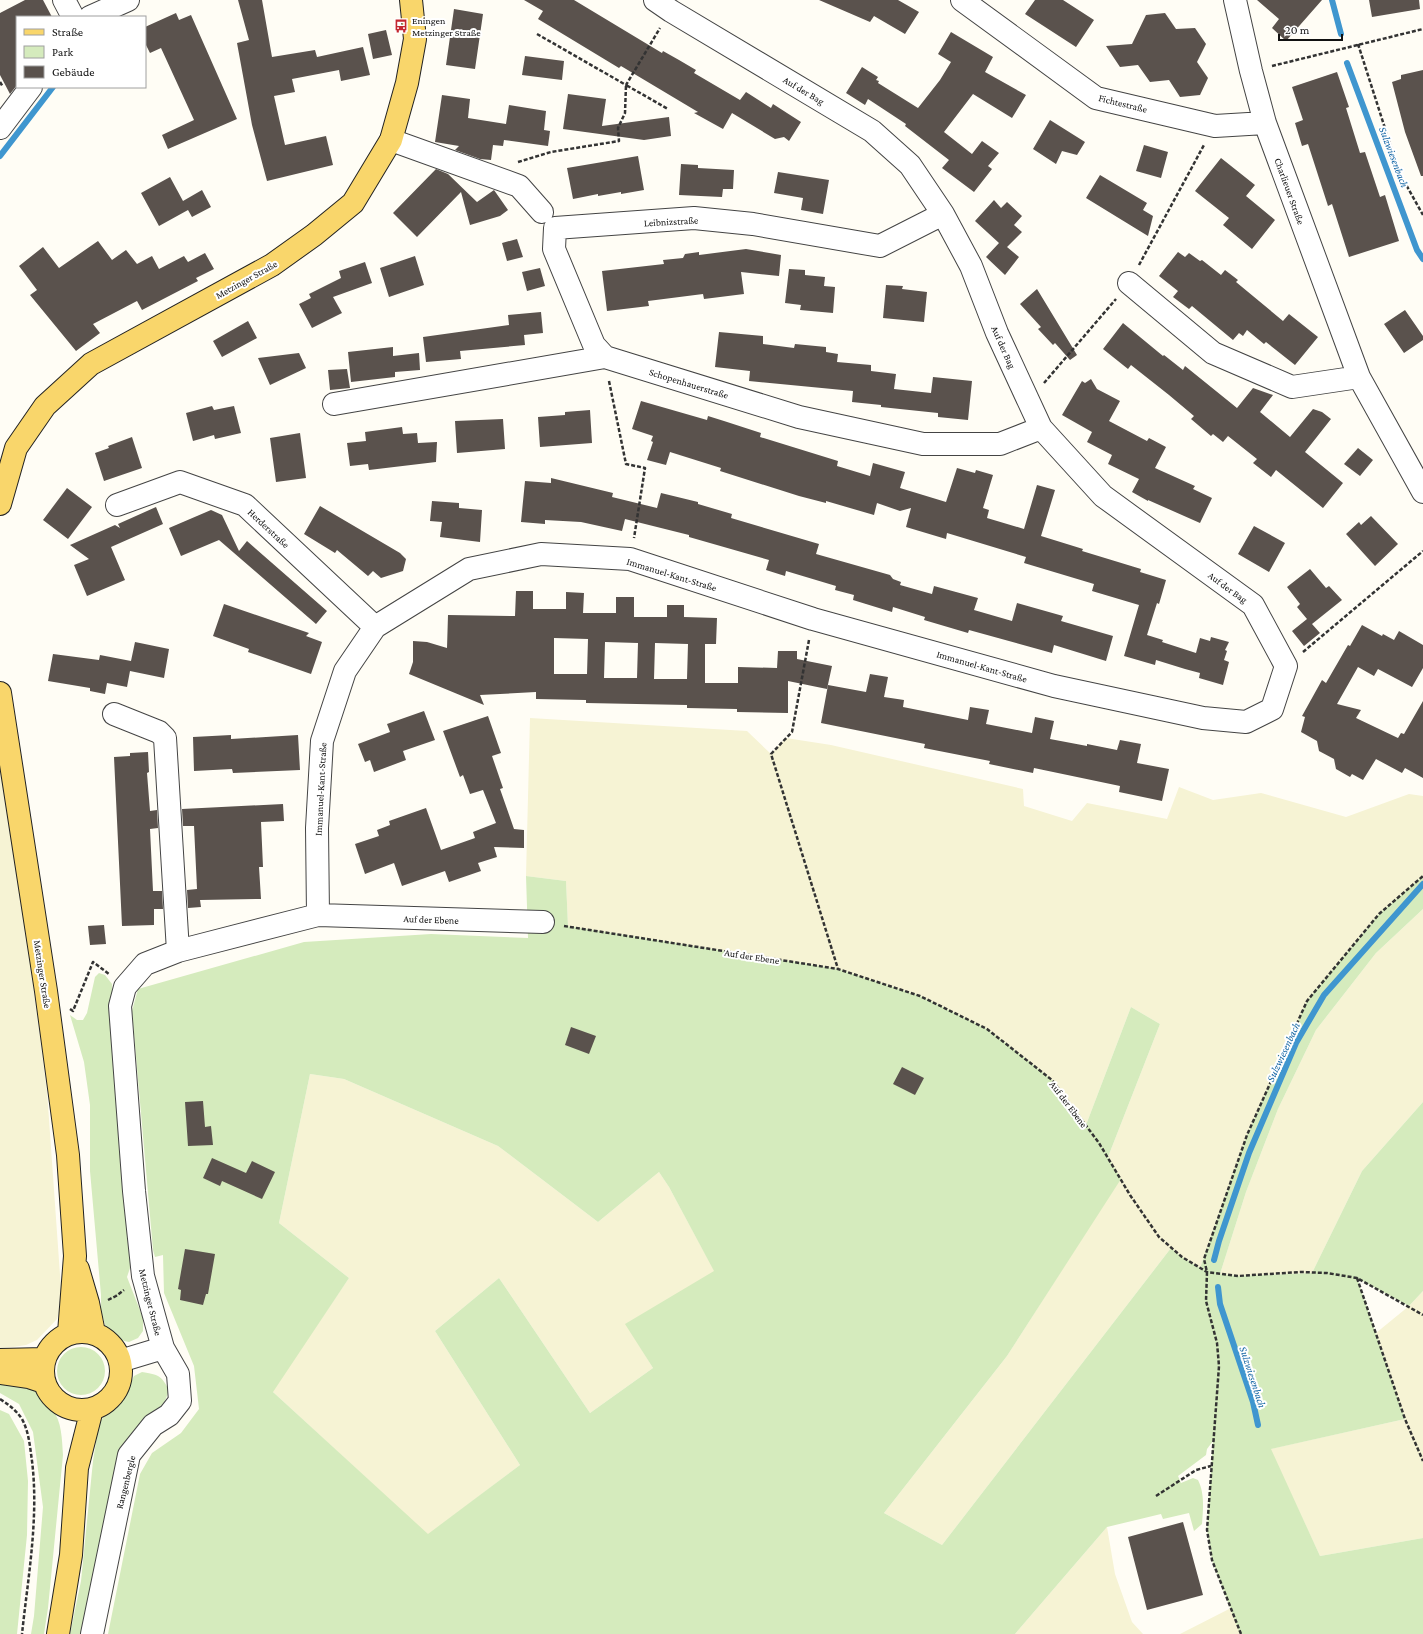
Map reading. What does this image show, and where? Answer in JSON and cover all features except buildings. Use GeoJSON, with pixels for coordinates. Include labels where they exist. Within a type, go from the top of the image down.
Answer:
{"type":"FeatureCollection","features":[{"type":"Feature","properties":{"kind":"main road","name":"Metzinger Straße"},"geometry":{"type":"LineString","coordinates":[[0,504],[16,448],[45,406],[91,364],[272,265],[314,235],[353,203],[391,140],[407,83],[415,39],[411,0]]}},
{"type":"Feature","properties":{"kind":"main road","name":"Metzinger Straße"},"geometry":{"type":"LineString","coordinates":[[0,693],[46,991],[68,1155],[75,1256],[70,1333]]}},
{"type":"Feature","properties":{"kind":"main road","name":"Metzinger Straße"},"geometry":{"type":"LineString","coordinates":[[75,1256],[88,1303],[94,1333]]}},
{"type":"Feature","properties":{"kind":"main road"},"geometry":{"type":"LineString","coordinates":[[82,1331],[94,1333],[106,1339],[115,1349],[120,1360],[122,1373],[119,1385],[112,1396],[103,1404],[92,1409],[79,1410],[70,1408],[53,1398],[48,1391],[42,1374],[44,1359],[54,1343],[70,1333],[82,1331]]}},
{"type":"Feature","properties":{"kind":"main road"},"geometry":{"type":"LineString","coordinates":[[0,1360],[44,1359]]}},
{"type":"Feature","properties":{"kind":"main road"},"geometry":{"type":"LineString","coordinates":[[0,1373],[29,1377],[44,1382]]}},
{"type":"Feature","properties":{"kind":"main road"},"geometry":{"type":"LineString","coordinates":[[70,1408],[77,1468]]}},
{"type":"Feature","properties":{"kind":"main road"},"geometry":{"type":"LineString","coordinates":[[58,1634],[71,1555],[77,1468],[92,1409]]}},
{"type":"Feature","properties":{"kind":"street"},"geometry":{"type":"LineString","coordinates":[[64,0],[72,16]]}},
{"type":"Feature","properties":{"kind":"street"},"geometry":{"type":"LineString","coordinates":[[92,16],[128,0]]}},
{"type":"Feature","properties":{"kind":"street","name":"Fichtestraße"},"geometry":{"type":"LineString","coordinates":[[962,0],[1096,98],[1215,126],[1265,124]]}},
{"type":"Feature","properties":{"kind":"street","name":"Charlieuer Straße"},"geometry":{"type":"LineString","coordinates":[[1235,0],[1265,124],[1359,377],[1423,492]]}},
{"type":"Feature","properties":{"kind":"street","name":"Auf der Bag"},"geometry":{"type":"LineString","coordinates":[[663,5],[872,131],[910,165],[942,214],[971,266],[997,333],[1041,428],[1103,496],[1253,605],[1286,666]]}},
{"type":"Feature","properties":{"kind":"street"},"geometry":{"type":"LineString","coordinates":[[0,128],[29,88]]}},
{"type":"Feature","properties":{"kind":"street"},"geometry":{"type":"LineString","coordinates":[[391,140],[519,186],[542,212]]}},
{"type":"Feature","properties":{"kind":"street","name":"Leibnizstraße"},"geometry":{"type":"LineString","coordinates":[[604,357],[594,345],[554,249],[554,228],[694,218],[753,224],[880,246],[942,214]]}},
{"type":"Feature","properties":{"kind":"street"},"geometry":{"type":"LineString","coordinates":[[1129,283],[1213,353],[1292,387],[1359,377]]}},
{"type":"Feature","properties":{"kind":"street","name":"Schopenhauerstraße"},"geometry":{"type":"LineString","coordinates":[[334,404],[604,357],[799,417],[923,444],[1000,444],[1041,428]]}},
{"type":"Feature","properties":{"kind":"street","name":"Herderstraße"},"geometry":{"type":"LineString","coordinates":[[117,505],[180,482],[245,505],[375,627]]}},
{"type":"Feature","properties":{"kind":"street","name":"Immanuel-Kant-Straße"},"geometry":{"type":"LineString","coordinates":[[318,915],[317,828],[322,741],[345,671],[375,627],[469,569],[541,554],[630,559],[813,619],[1054,686],[1203,718],[1246,722],[1272,709],[1286,666]]}},
{"type":"Feature","properties":{"kind":"street"},"geometry":{"type":"LineString","coordinates":[[114,714],[159,732],[165,738],[178,951]]}},
{"type":"Feature","properties":{"kind":"street","name":"Auf der Ebene"},"geometry":{"type":"LineString","coordinates":[[178,951],[318,915],[543,922]]}},
{"type":"Feature","properties":{"kind":"street","name":"Metzinger Straße"},"geometry":{"type":"LineString","coordinates":[[163,1348],[143,1276],[135,1199],[120,1006],[125,987],[144,964],[178,951]]}},
{"type":"Feature","properties":{"kind":"street"},"geometry":{"type":"LineString","coordinates":[[120,1360],[163,1348]]}},
{"type":"Feature","properties":{"kind":"street","name":"Rangenbergle"},"geometry":{"type":"LineString","coordinates":[[92,1634],[129,1455],[153,1425],[169,1415],[180,1401],[178,1374],[163,1348]]}},
{"type":"Feature","properties":{"kind":"path"},"geometry":{"type":"LineString","coordinates":[[493,177],[503,167],[551,152],[619,141],[618,128],[625,113],[626,85],[663,5]]}},
{"type":"Feature","properties":{"kind":"path"},"geometry":{"type":"LineString","coordinates":[[1251,71],[1423,29]]}},
{"type":"Feature","properties":{"kind":"path"},"geometry":{"type":"LineString","coordinates":[[537,34],[668,109]]}},
{"type":"Feature","properties":{"kind":"path"},"geometry":{"type":"LineString","coordinates":[[1358,44],[1399,172],[1423,215]]}},
{"type":"Feature","properties":{"kind":"path"},"geometry":{"type":"LineString","coordinates":[[1028,402],[1129,283],[1215,126]]}},
{"type":"Feature","properties":{"kind":"path"},"geometry":{"type":"LineString","coordinates":[[604,357],[626,464],[645,468],[630,559]]}},
{"type":"Feature","properties":{"kind":"path"},"geometry":{"type":"LineString","coordinates":[[1286,666],[1423,551]]}},
{"type":"Feature","properties":{"kind":"path"},"geometry":{"type":"LineString","coordinates":[[813,619],[792,732],[771,754],[838,969]]}},
{"type":"Feature","properties":{"kind":"path"},"geometry":{"type":"LineString","coordinates":[[1241,1634],[1212,1560],[1207,1530],[1219,1366],[1217,1344],[1206,1301],[1207,1272],[1204,1259],[1247,1135],[1307,1001],[1379,914],[1423,876]]}},
{"type":"Feature","properties":{"kind":"path","name":"Auf der Ebene"},"geometry":{"type":"LineString","coordinates":[[543,922],[838,969],[920,996],[987,1029],[1052,1080],[1099,1143],[1130,1195],[1159,1237],[1182,1257],[1207,1272]]}},
{"type":"Feature","properties":{"kind":"path"},"geometry":{"type":"LineString","coordinates":[[46,991],[73,1011],[93,962],[125,987]]}},
{"type":"Feature","properties":{"kind":"path"},"geometry":{"type":"LineString","coordinates":[[1207,1272],[1238,1276],[1312,1272],[1357,1278],[1423,1315]]}},
{"type":"Feature","properties":{"kind":"path"},"geometry":{"type":"LineString","coordinates":[[1357,1278],[1405,1419],[1423,1461]]}},
{"type":"Feature","properties":{"kind":"path"},"geometry":{"type":"LineString","coordinates":[[0,1398],[13,1408],[22,1420],[30,1440],[34,1478],[35,1510],[22,1634]]}},
{"type":"Feature","properties":{"kind":"path"},"geometry":{"type":"LineString","coordinates":[[1156,1496],[1196,1470],[1211,1466]]}},
{"type":"Feature","properties":{"kind":"shaded area"},"geometry":{"type":"Polygon","coordinates":[[[530,718],[747,731],[771,754],[786,738],[831,745],[1023,789],[1024,806],[1072,821],[1087,803],[1167,819],[1179,787],[1213,800],[1261,793],[1346,817],[1409,794],[1423,796],[1423,876],[1379,914],[1307,1001],[1247,1135],[1200,1268],[1171,1248],[942,1545],[884,1513],[1007,1356],[1120,1179],[1108,1157],[1160,1024],[1131,1007],[1086,1125],[1052,1080],[1020,1054],[987,1029],[920,996],[838,969],[568,926],[566,881],[526,876],[530,718]]]}},
{"type":"Feature","properties":{"kind":"shaded area"},"geometry":{"type":"Polygon","coordinates":[[[0,748],[21,890],[47,1091],[62,1303],[57,1319],[37,1340],[26,1345],[0,1348],[0,748]]]}},
{"type":"Feature","properties":{"kind":"shaded area"},"geometry":{"type":"Polygon","coordinates":[[[1423,909],[1423,1102],[1362,1171],[1312,1273],[1238,1276],[1220,1274],[1246,1192],[1278,1109],[1316,1030],[1376,953],[1423,909]]]}},
{"type":"Feature","properties":{"kind":"shaded area"},"geometry":{"type":"Polygon","coordinates":[[[310,1074],[344,1079],[498,1146],[598,1222],[659,1172],[669,1187],[715,1272],[626,1324],[653,1368],[590,1413],[499,1278],[435,1331],[520,1465],[428,1535],[272,1391],[349,1278],[279,1223],[310,1074]]]}},
{"type":"Feature","properties":{"kind":"shaded area"},"geometry":{"type":"Polygon","coordinates":[[[1423,1291],[1423,1538],[1320,1556],[1270,1449],[1405,1419],[1376,1333],[1409,1306],[1423,1291]]]}},
{"type":"Feature","properties":{"kind":"shaded area"},"geometry":{"type":"Polygon","coordinates":[[[1107,1527],[1115,1574],[1132,1622],[1143,1634],[1015,1634],[1107,1527]]]}},
{"type":"Feature","properties":{"kind":"shaded area"},"geometry":{"type":"Polygon","coordinates":[[[1231,1608],[1241,1634],[1180,1634],[1231,1608]]]}},
{"type":"Feature","properties":{"kind":"green space"},"geometry":{"type":"Polygon","coordinates":[[[526,876],[566,881],[568,926],[838,969],[920,996],[987,1029],[1020,1054],[1052,1080],[1086,1125],[1131,1007],[1160,1024],[1108,1157],[1121,1179],[1007,1356],[884,1513],[942,1545],[1171,1248],[1200,1268],[1247,1135],[1307,1001],[1379,914],[1423,876],[1423,909],[1376,953],[1316,1030],[1278,1109],[1246,1192],[1220,1274],[1238,1276],[1312,1273],[1362,1171],[1423,1102],[1423,1291],[1409,1306],[1357,1278],[1405,1419],[1271,1449],[1320,1556],[1423,1538],[1423,1634],[1240,1634],[1212,1560],[1207,1530],[1213,1441],[1207,1449],[1206,1455],[1178,1476],[1181,1483],[1193,1478],[1198,1480],[1203,1496],[1202,1524],[1194,1531],[1189,1513],[1163,1519],[1161,1514],[1107,1527],[1015,1634],[108,1634],[140,1474],[152,1453],[181,1433],[199,1409],[194,1366],[164,1293],[163,1255],[155,1257],[153,1250],[132,1011],[138,989],[304,942],[431,934],[528,938],[526,876]],[[310,1074],[279,1223],[349,1278],[273,1392],[428,1534],[520,1465],[435,1331],[499,1278],[590,1413],[653,1368],[625,1324],[714,1271],[669,1187],[659,1172],[598,1222],[498,1146],[344,1079],[310,1074]]]}},
{"type":"Feature","properties":{"kind":"green space"},"geometry":{"type":"Polygon","coordinates":[[[99,973],[105,975],[112,984],[116,1089],[132,1262],[127,1277],[143,1318],[143,1331],[138,1338],[129,1342],[119,1340],[106,1328],[101,1311],[101,1295],[90,1171],[90,1105],[84,1062],[70,1015],[77,1020],[83,1020],[87,1013],[95,977],[99,973]]]}},
{"type":"Feature","properties":{"kind":"green space"},"geometry":{"type":"Polygon","coordinates":[[[81,1347],[90,1349],[98,1354],[103,1362],[105,1371],[103,1380],[98,1388],[90,1393],[81,1395],[72,1393],[64,1388],[59,1380],[57,1371],[59,1362],[64,1354],[72,1349],[81,1347]]]}},
{"type":"Feature","properties":{"kind":"green space"},"geometry":{"type":"Polygon","coordinates":[[[142,1372],[159,1376],[169,1390],[162,1406],[125,1443],[83,1634],[70,1634],[81,1581],[93,1461],[99,1423],[105,1415],[119,1403],[134,1376],[142,1372]]]}},
{"type":"Feature","properties":{"kind":"green space"},"geometry":{"type":"Polygon","coordinates":[[[0,1380],[36,1389],[50,1406],[60,1425],[63,1455],[48,1608],[44,1634],[31,1634],[34,1616],[43,1507],[33,1432],[19,1404],[0,1393],[0,1380]]]}},
{"type":"Feature","properties":{"kind":"green space"},"geometry":{"type":"Polygon","coordinates":[[[0,1410],[9,1414],[24,1441],[28,1481],[27,1535],[17,1634],[0,1634],[0,1410]]]}},
{"type":"Feature","properties":{"kind":"waterway","name":"Sulzwiesenbach"},"geometry":{"type":"LineString","coordinates":[[1332,0],[1341,34]]}},
{"type":"Feature","properties":{"kind":"waterway","name":"Sulzwiesenbach"},"geometry":{"type":"LineString","coordinates":[[1347,63],[1417,250],[1423,259]]}},
{"type":"Feature","properties":{"kind":"waterway"},"geometry":{"type":"LineString","coordinates":[[0,156],[52,88]]}},
{"type":"Feature","properties":{"kind":"waterway","name":"Sulzwiesenbach"},"geometry":{"type":"LineString","coordinates":[[1214,1260],[1249,1153],[1296,1043],[1324,995],[1423,884]]}},
{"type":"Feature","properties":{"kind":"waterway","name":"Sulzwiesenbach"},"geometry":{"type":"LineString","coordinates":[[1218,1287],[1220,1304],[1253,1402],[1258,1425]]}},
{"type":"Feature","properties":{"kind":"place","name":"Eningen Metzinger Straße"},"geometry":{"type":"Point","coordinates":[401,26]}}]}
